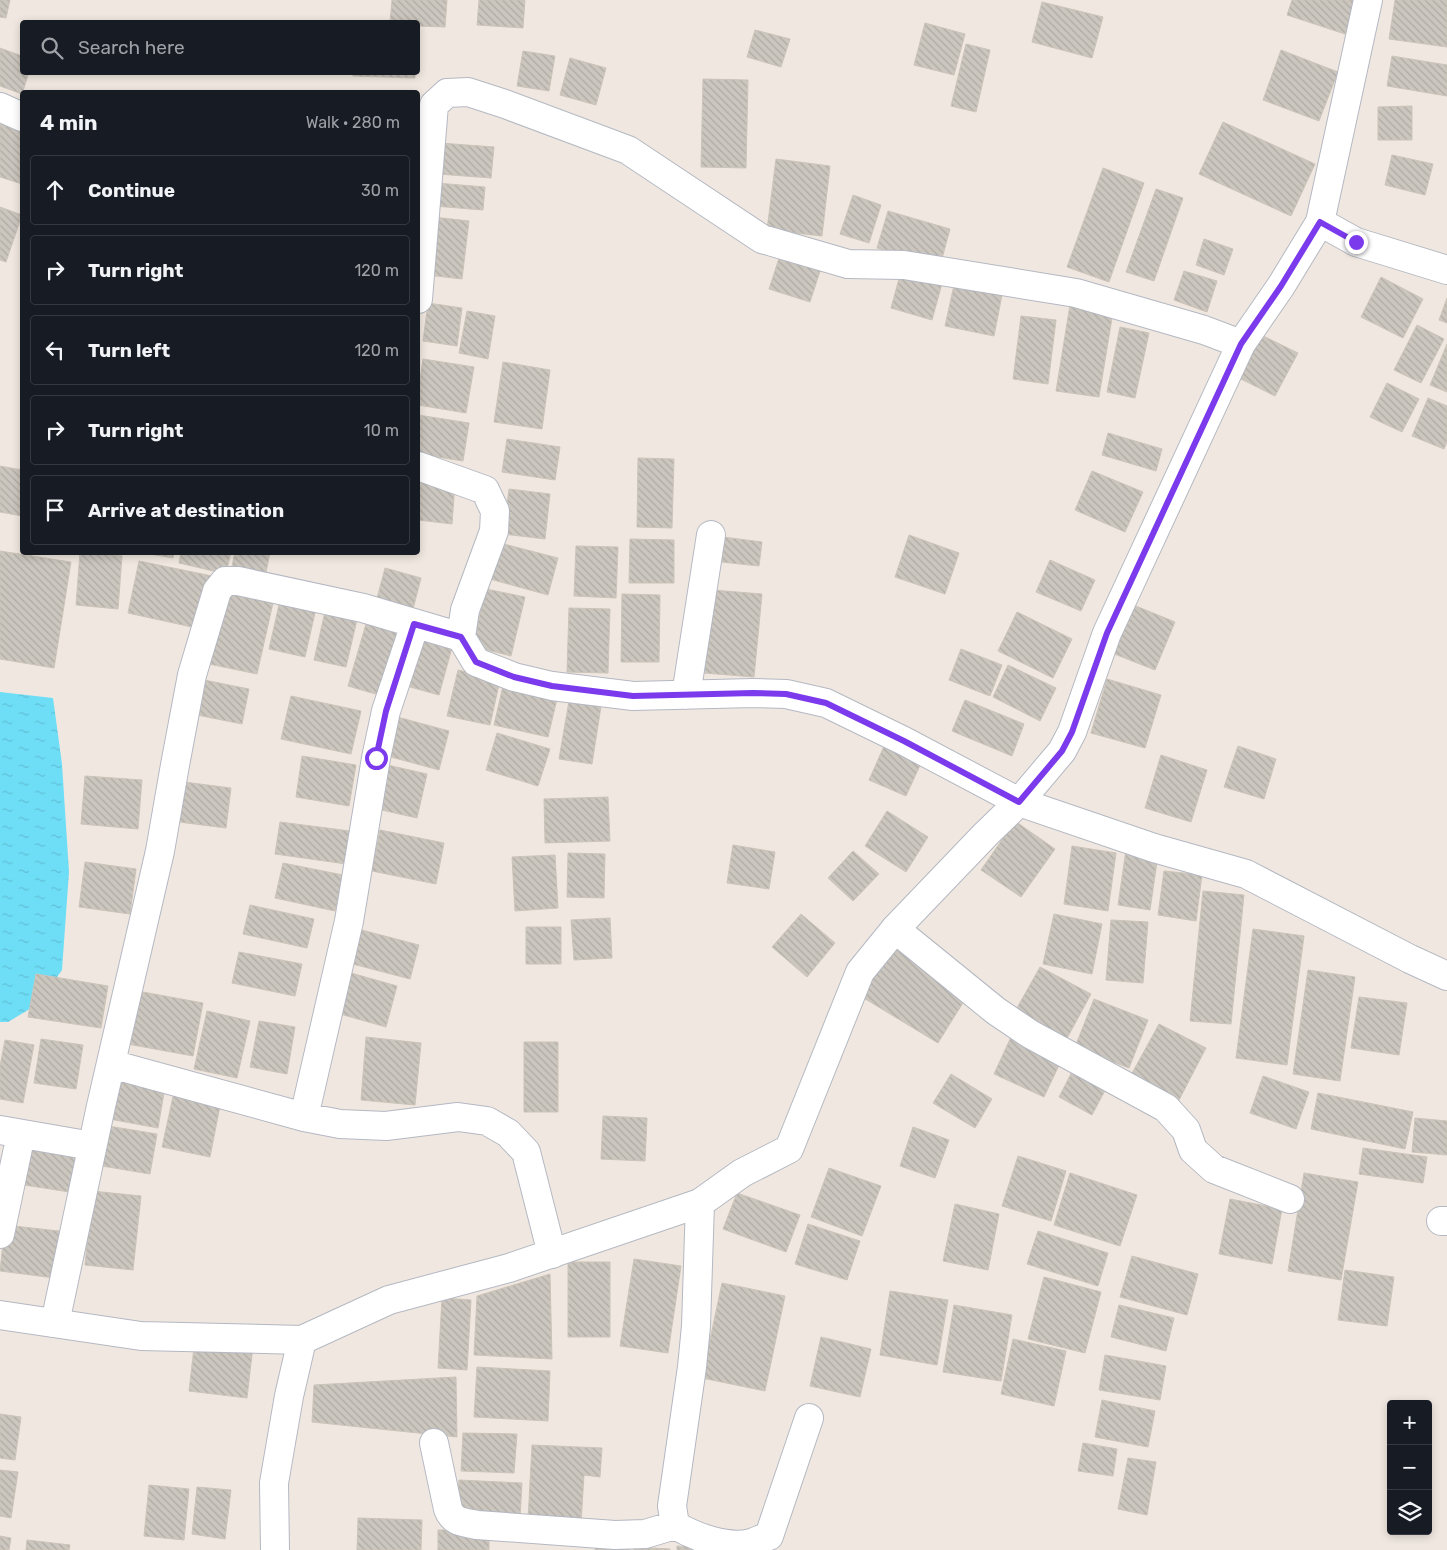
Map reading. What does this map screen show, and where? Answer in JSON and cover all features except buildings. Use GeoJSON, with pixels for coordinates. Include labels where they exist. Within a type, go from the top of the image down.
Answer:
{"type":"FeatureCollection","features":[{"type":"Feature","properties":{"kind":"street"},"geometry":{"type":"LineString","coordinates":[[0,1315],[141,1336],[302,1340],[389,1300],[509,1268],[700,1204],[742,1173],[789,1149],[860,972],[895,929],[1019,802],[1062,751],[1072,732],[1107,633],[1241,344],[1281,286],[1320,222],[1368,0]]}},
{"type":"Feature","properties":{"kind":"street"},"geometry":{"type":"LineString","coordinates":[[420,275],[434,105],[446,93],[468,92],[628,150],[762,239],[848,264],[904,265],[1076,293],[1204,330],[1241,344]]}},
{"type":"Feature","properties":{"kind":"street"},"geometry":{"type":"LineString","coordinates":[[0,107],[20,116]]}},
{"type":"Feature","properties":{"kind":"street"},"geometry":{"type":"LineString","coordinates":[[1320,222],[1356,242],[1447,270]]}},
{"type":"Feature","properties":{"kind":"street"},"geometry":{"type":"LineString","coordinates":[[420,467],[485,490],[495,511],[494,531],[465,610],[461,637],[476,662],[514,677],[552,686],[633,696],[786,694],[826,703],[904,741],[1019,802],[1154,848],[1246,874],[1410,959],[1447,976]]}},
{"type":"Feature","properties":{"kind":"street"},"geometry":{"type":"LineString","coordinates":[[686,694],[711,535]]}},
{"type":"Feature","properties":{"kind":"street"},"geometry":{"type":"LineString","coordinates":[[55,1323],[92,1146],[158,860],[192,676],[217,591],[224,581],[238,581],[363,608],[461,637]]}},
{"type":"Feature","properties":{"kind":"street"},"geometry":{"type":"LineString","coordinates":[[304,1117],[349,921],[386,711],[414,624]]}},
{"type":"Feature","properties":{"kind":"street"},"geometry":{"type":"LineString","coordinates":[[895,929],[996,1011],[1030,1034],[1166,1108],[1186,1130],[1193,1150],[1214,1169],[1290,1199]]}},
{"type":"Feature","properties":{"kind":"street"},"geometry":{"type":"LineString","coordinates":[[111,1064],[304,1117],[340,1124],[386,1126],[458,1117],[487,1121],[508,1133],[526,1152],[552,1254]]}},
{"type":"Feature","properties":{"kind":"street"},"geometry":{"type":"LineString","coordinates":[[0,1234],[11,1132],[92,1146]]}},
{"type":"Feature","properties":{"kind":"street"},"geometry":{"type":"LineString","coordinates":[[700,1204],[694,1351],[672,1506],[675,1525],[689,1534],[723,1543],[750,1543],[769,1536],[809,1418]]}},
{"type":"Feature","properties":{"kind":"street"},"geometry":{"type":"LineString","coordinates":[[275,1550],[274,1483],[289,1396],[302,1340]]}},
{"type":"Feature","properties":{"kind":"street"},"geometry":{"type":"LineString","coordinates":[[434,1443],[448,1509],[456,1521],[477,1525],[615,1535],[645,1534],[675,1525]]}},
{"type":"Feature","properties":{"kind":"water"},"geometry":{"type":"Polygon","coordinates":[[[0,692],[53,698],[62,764],[69,872],[62,970],[38,1004],[8,1022],[0,1022],[0,692]]]}},
{"type":"Feature","properties":{"kind":"route"},"geometry":{"type":"LineString","coordinates":[[376,758],[386,711],[414,624],[461,637],[476,662],[514,677],[552,686],[633,696],[786,694],[826,703],[904,741],[1019,802],[1062,751],[1072,732],[1107,633],[1241,344],[1281,286],[1320,222],[1356,242]]}}]}
